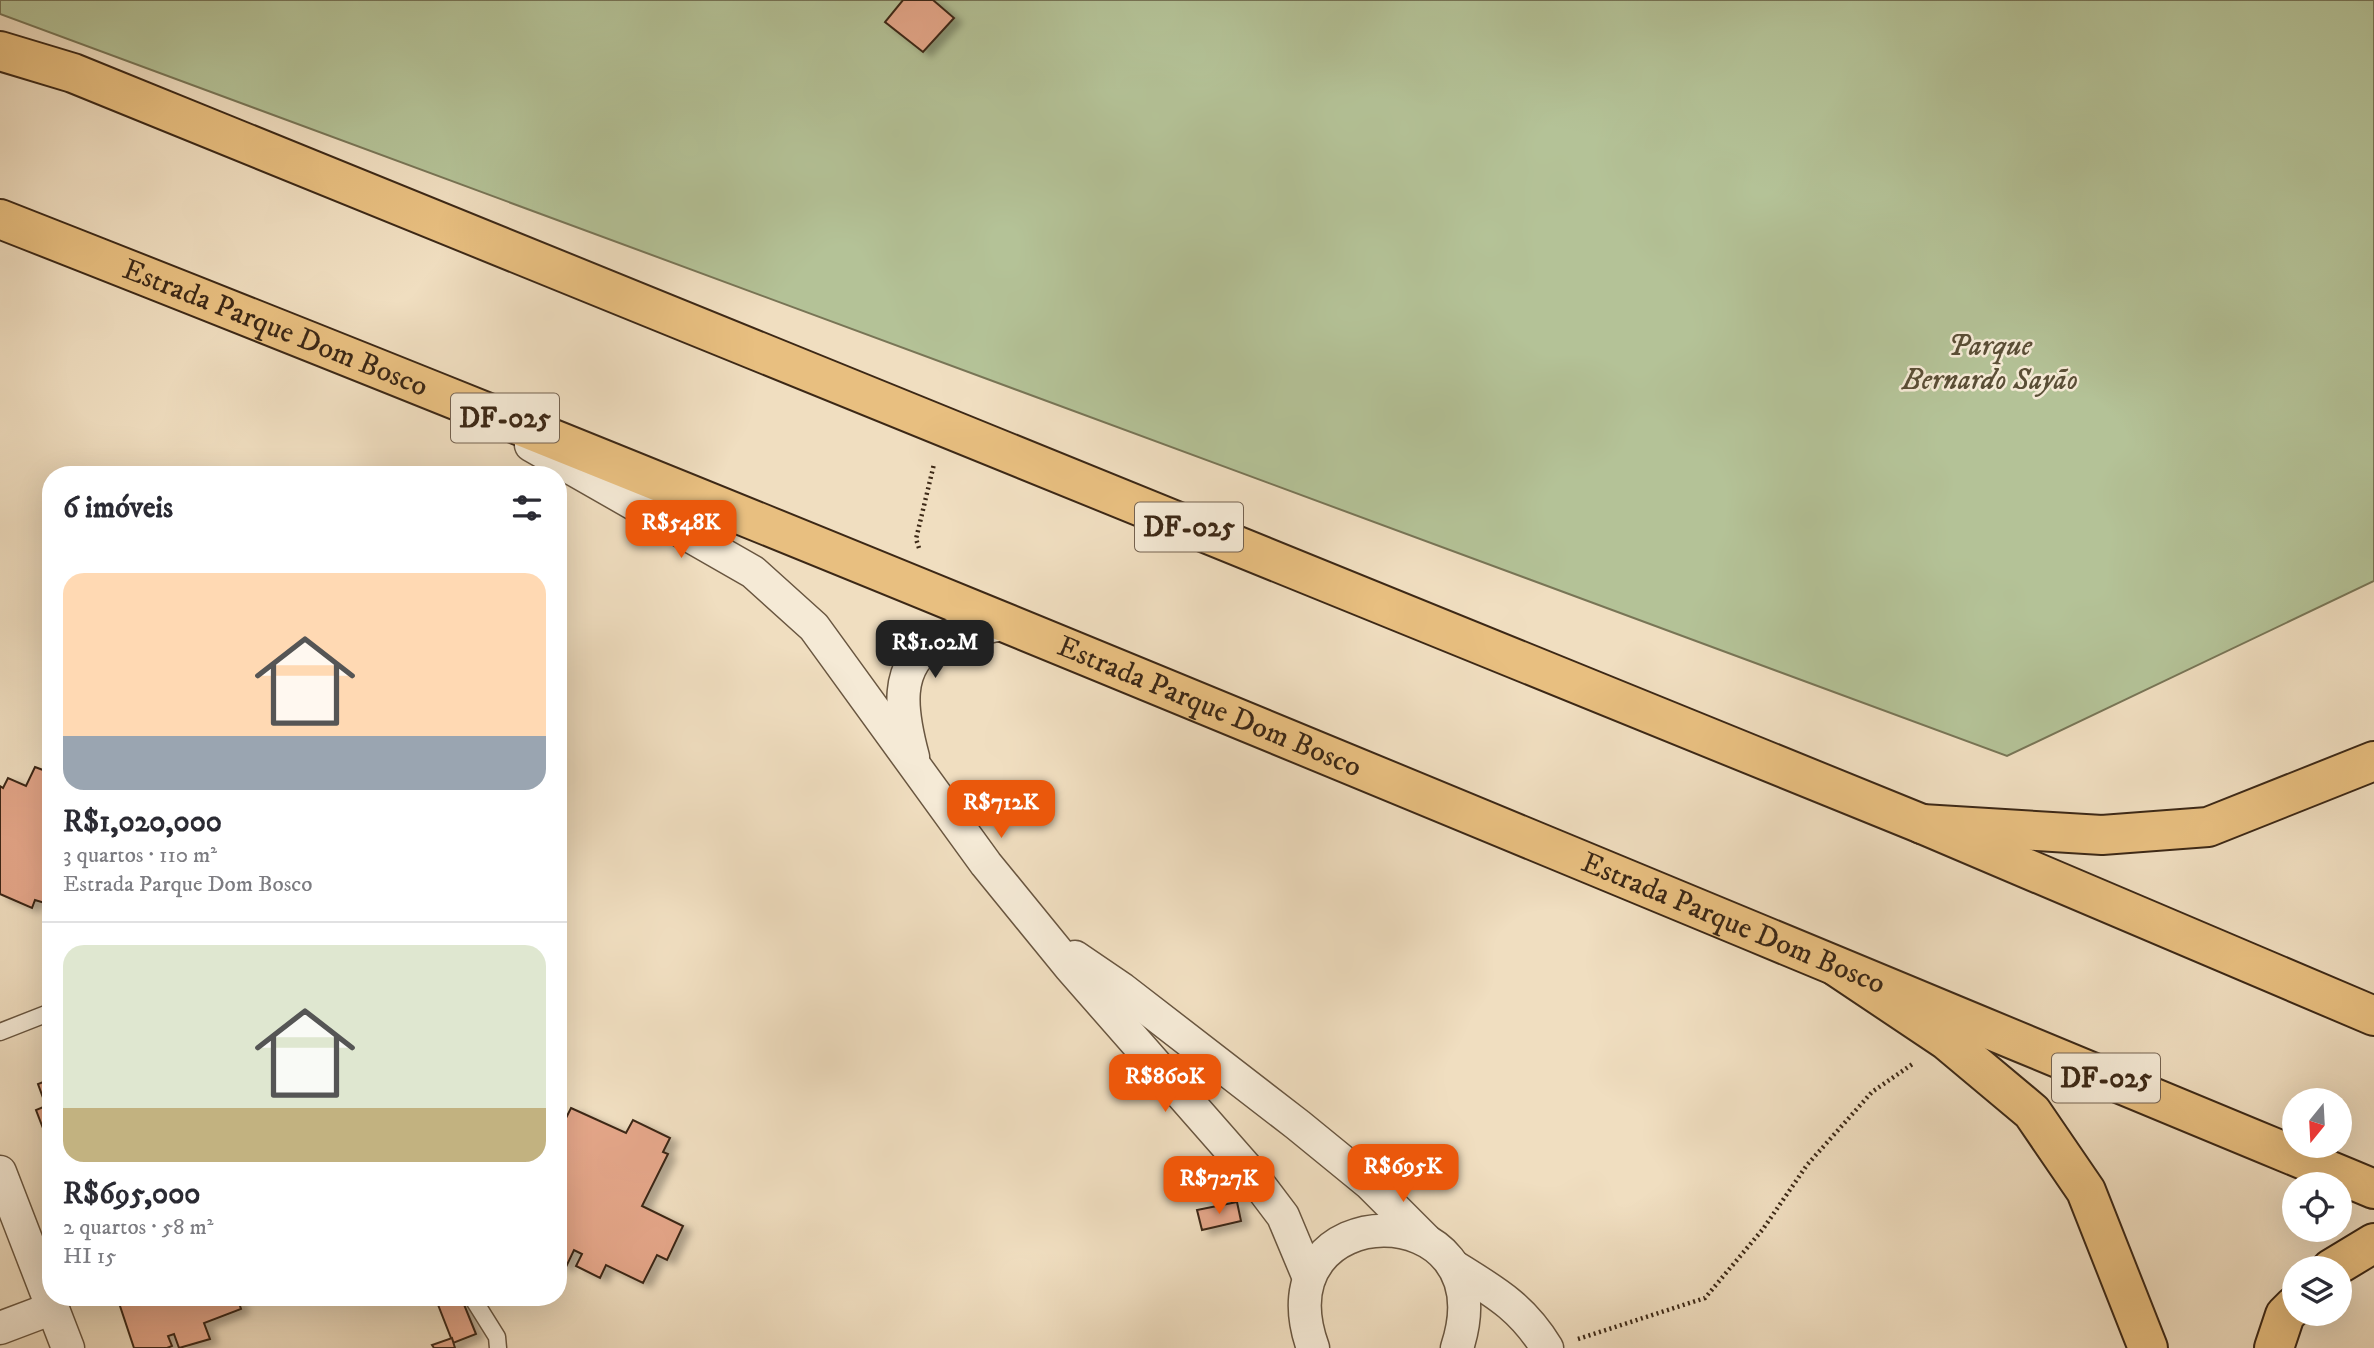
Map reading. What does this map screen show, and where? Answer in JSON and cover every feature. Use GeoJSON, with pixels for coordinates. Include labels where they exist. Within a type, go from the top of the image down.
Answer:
{"type":"FeatureCollection","features":[{"type":"Feature","properties":{"kind":"main road","name":"DF-025"},"geometry":{"type":"LineString","coordinates":[[0,51],[73,73],[1922,824],[2374,1016]]}},
{"type":"Feature","properties":{"kind":"main road","name":"Estrada Parque Dom Bosco"},"geometry":{"type":"LineString","coordinates":[[0,219],[416,382],[918,586],[2374,1189]]}},
{"type":"Feature","properties":{"kind":"main road"},"geometry":{"type":"LineString","coordinates":[[1922,824],[2102,835],[2208,827],[2374,761]]}},
{"type":"Feature","properties":{"kind":"main road"},"geometry":{"type":"LineString","coordinates":[[1837,967],[1946,1040],[2032,1112],[2086,1191],[2148,1348]]}},
{"type":"Feature","properties":{"kind":"main road"},"geometry":{"type":"LineString","coordinates":[[2352,1256],[2374,1243]]}},
{"type":"Feature","properties":{"kind":"main road"},"geometry":{"type":"LineString","coordinates":[[2274,1348],[2282,1324]]}},
{"type":"Feature","properties":{"kind":"street"},"geometry":{"type":"LineString","coordinates":[[416,382],[565,466]]}},
{"type":"Feature","properties":{"kind":"street"},"geometry":{"type":"LineString","coordinates":[[567,467],[753,572],[814,627],[986,864],[1078,977],[1249,1171],[1283,1216],[1309,1278]]}},
{"type":"Feature","properties":{"kind":"street"},"geometry":{"type":"LineString","coordinates":[[917,772],[903,722],[902,690],[915,660],[938,640],[1008,623]]}},
{"type":"Feature","properties":{"kind":"street"},"geometry":{"type":"LineString","coordinates":[[1047,937],[1122,989],[1298,1125],[1369,1183],[1455,1267],[1510,1302],[1532,1324],[1561,1344]]}},
{"type":"Feature","properties":{"kind":"street"},"geometry":{"type":"LineString","coordinates":[[0,1172],[42,1280]]}},
{"type":"Feature","properties":{"kind":"street"},"geometry":{"type":"LineString","coordinates":[[1304,1339],[1303,1299],[1309,1278],[1329,1250],[1358,1233],[1393,1228],[1425,1239]]}},
{"type":"Feature","properties":{"kind":"street"},"geometry":{"type":"LineString","coordinates":[[1455,1267],[1465,1295],[1465,1323],[1457,1348]]}},
{"type":"Feature","properties":{"kind":"street"},"geometry":{"type":"LineString","coordinates":[[0,1328],[53,1308],[68,1348]]}},
{"type":"Feature","properties":{"kind":"lane"},"geometry":{"type":"LineString","coordinates":[[0,1032],[42,1016]]}},
{"type":"Feature","properties":{"kind":"lane"},"geometry":{"type":"LineString","coordinates":[[478,1306],[497,1337],[498,1348]]}},
{"type":"Feature","properties":{"kind":"path"},"geometry":{"type":"LineString","coordinates":[[918,586],[922,563],[916,539],[943,427]]}},
{"type":"Feature","properties":{"kind":"path"},"geometry":{"type":"LineString","coordinates":[[1561,1344],[1705,1298],[1763,1229],[1807,1165],[1872,1092],[1946,1040]]}},
{"type":"Feature","properties":{"kind":"green space","name":"Parque Bernardo Sayão"},"geometry":{"type":"Polygon","coordinates":[[[0,0],[2374,0],[2374,581],[2007,756],[0,14],[0,0]]]}},
{"type":"Feature","properties":{"kind":"building"},"geometry":{"type":"Polygon","coordinates":[[[903,0],[933,0],[954,18],[923,52],[885,22],[903,0]]]}},
{"type":"Feature","properties":{"kind":"building"},"geometry":{"type":"Polygon","coordinates":[[[35,767],[42,770],[42,902],[35,900],[32,908],[0,894],[0,786],[3,788],[8,778],[26,786],[35,767]]]}},
{"type":"Feature","properties":{"kind":"building"},"geometry":{"type":"Polygon","coordinates":[[[42,1108],[42,1126],[36,1110],[42,1108]]]}},
{"type":"Feature","properties":{"kind":"building"},"geometry":{"type":"Polygon","coordinates":[[[571,1108],[626,1133],[633,1120],[670,1138],[663,1152],[668,1154],[642,1206],[683,1226],[667,1260],[657,1255],[643,1283],[606,1265],[600,1278],[576,1266],[582,1254],[574,1250],[567,1265],[567,1116],[571,1108]]]}},
{"type":"Feature","properties":{"kind":"building"},"geometry":{"type":"Polygon","coordinates":[[[1237,1202],[1241,1221],[1202,1230],[1197,1210],[1237,1202]]]}},
{"type":"Feature","properties":{"kind":"building"},"geometry":{"type":"Polygon","coordinates":[[[120,1306],[240,1306],[241,1309],[204,1323],[210,1339],[179,1348],[174,1334],[168,1336],[172,1346],[167,1348],[134,1348],[120,1306]]]}},
{"type":"Feature","properties":{"kind":"building"},"geometry":{"type":"Polygon","coordinates":[[[439,1306],[465,1306],[476,1334],[453,1343],[439,1306]]]}},
{"type":"Feature","properties":{"kind":"building"},"geometry":{"type":"Polygon","coordinates":[[[452,1338],[455,1348],[434,1348],[432,1345],[452,1338]]]}}]}
